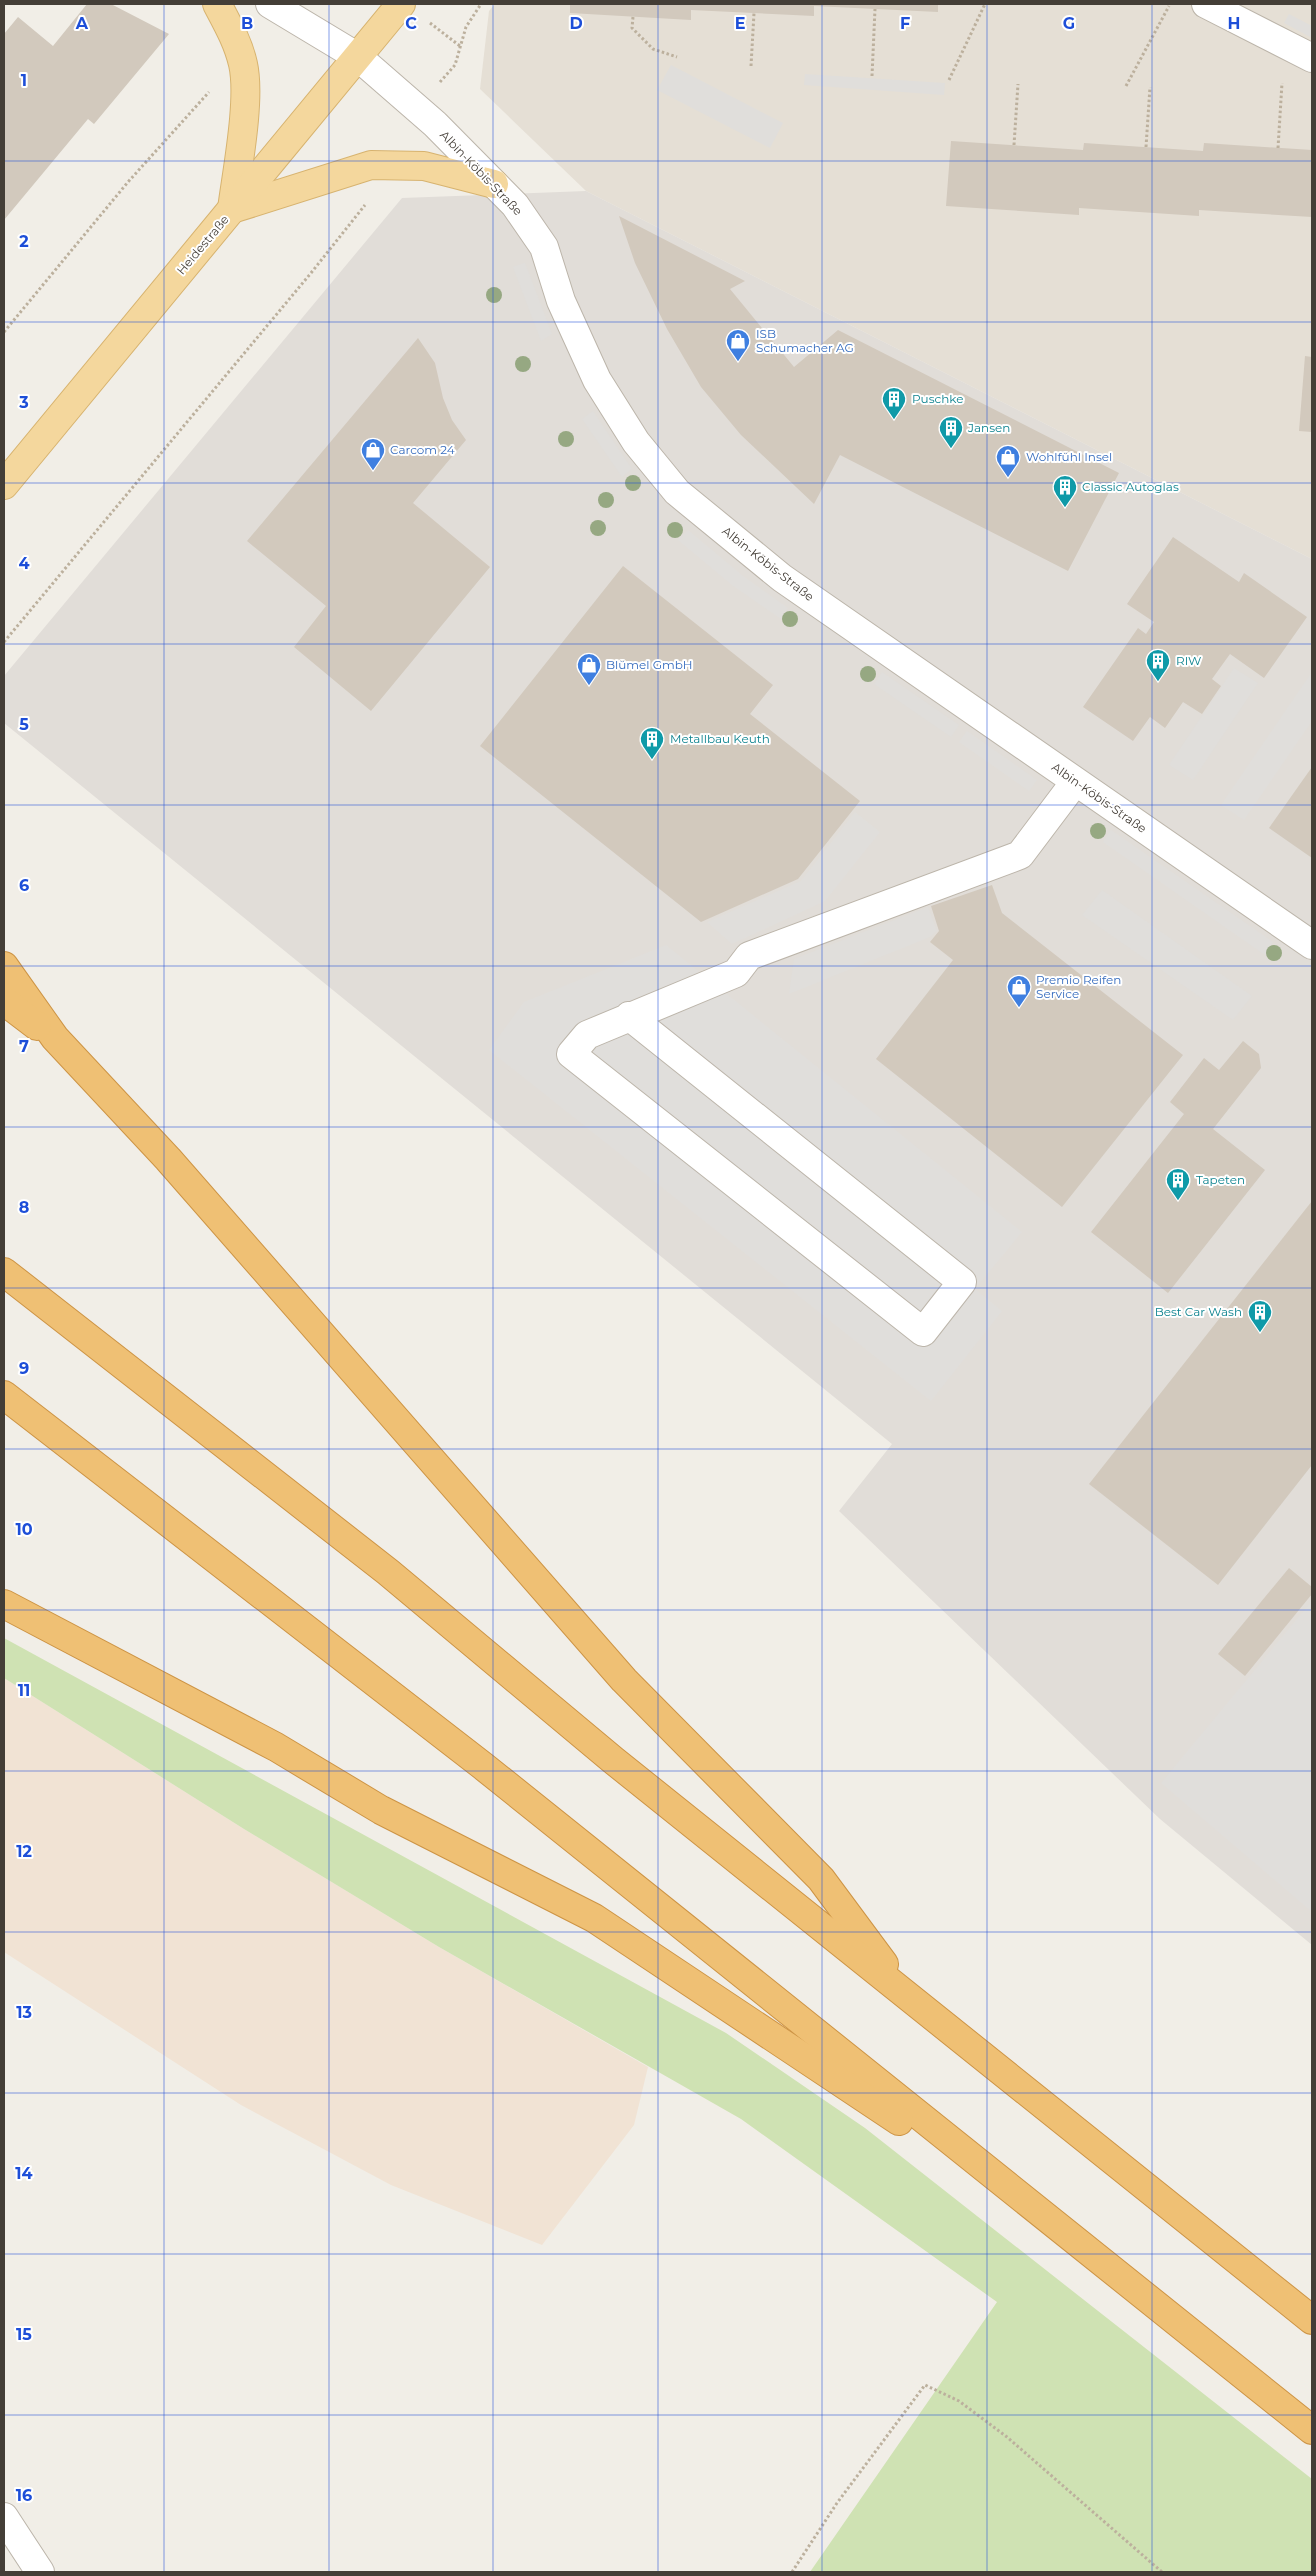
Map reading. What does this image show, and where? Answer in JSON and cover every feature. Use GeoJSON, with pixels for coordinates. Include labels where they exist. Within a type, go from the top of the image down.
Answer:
{"type":"FeatureCollection","features":[{"type":"Feature","properties":{"kind":"highway"},"geometry":{"type":"LineString","coordinates":[[4,966],[54,1038],[168,1159],[624,1680],[821,1879],[906,1994]]}},
{"type":"Feature","properties":{"kind":"highway"},"geometry":{"type":"LineString","coordinates":[[4,1002],[54,1038]]}},
{"type":"Feature","properties":{"kind":"highway"},"geometry":{"type":"LineString","coordinates":[[4,1272],[388,1572],[613,1760],[1312,2320]]}},
{"type":"Feature","properties":{"kind":"highway"},"geometry":{"type":"LineString","coordinates":[[4,1395],[482,1766],[1052,2224],[1312,2430]]}},
{"type":"Feature","properties":{"kind":"highway"},"geometry":{"type":"LineString","coordinates":[[4,1604],[276,1748],[381,1810],[594,1918],[1052,2224]]}},
{"type":"Feature","properties":{"kind":"main road"},"geometry":{"type":"LineString","coordinates":[[217,4],[238,45],[243,66],[241,131],[232,209],[371,164],[424,166],[494,184]]}},
{"type":"Feature","properties":{"kind":"main road","name":"Heidestraße"},"geometry":{"type":"LineString","coordinates":[[4,486],[402,4]]}},
{"type":"Feature","properties":{"kind":"street","name":"Albin-Köbis-Straße"},"geometry":{"type":"LineString","coordinates":[[270,4],[358,57],[417,109],[516,205],[544,248],[561,301],[597,380],[636,442],[678,492],[782,578],[1312,945]]}},
{"type":"Feature","properties":{"kind":"street"},"geometry":{"type":"LineString","coordinates":[[1207,4],[1312,58]]}},
{"type":"Feature","properties":{"kind":"street"},"geometry":{"type":"LineString","coordinates":[[629,1016],[962,1282],[924,1332],[571,1054],[587,1035],[629,1016],[736,973],[749,956],[1020,855],[1075,782]]}},
{"type":"Feature","properties":{"kind":"street"},"geometry":{"type":"LineString","coordinates":[[4,2517],[40,2572]]}},
{"type":"Feature","properties":{"kind":"path"},"geometry":{"type":"LineString","coordinates":[[417,109],[454,65],[466,27],[481,4]]}},
{"type":"Feature","properties":{"kind":"path"},"geometry":{"type":"LineString","coordinates":[[949,80],[985,4]]}},
{"type":"Feature","properties":{"kind":"path"},"geometry":{"type":"LineString","coordinates":[[1126,86],[1171,4]]}},
{"type":"Feature","properties":{"kind":"path"},"geometry":{"type":"LineString","coordinates":[[872,76],[875,9]]}},
{"type":"Feature","properties":{"kind":"path"},"geometry":{"type":"LineString","coordinates":[[751,66],[754,13]]}},
{"type":"Feature","properties":{"kind":"path"},"geometry":{"type":"LineString","coordinates":[[633,17],[632,28],[653,49],[678,57]]}},
{"type":"Feature","properties":{"kind":"path"},"geometry":{"type":"LineString","coordinates":[[1278,148],[1285,44]]}},
{"type":"Feature","properties":{"kind":"path"},"geometry":{"type":"LineString","coordinates":[[4,332],[128,182],[214,86],[243,66]]}},
{"type":"Feature","properties":{"kind":"path"},"geometry":{"type":"LineString","coordinates":[[1014,145],[1018,84]]}},
{"type":"Feature","properties":{"kind":"path"},"geometry":{"type":"LineString","coordinates":[[1146,147],[1150,87]]}},
{"type":"Feature","properties":{"kind":"path"},"geometry":{"type":"LineString","coordinates":[[4,642],[369,200],[382,164]]}},
{"type":"Feature","properties":{"kind":"path"},"geometry":{"type":"LineString","coordinates":[[792,2572],[837,2504],[925,2385],[959,2401],[1007,2437],[1162,2572]]}},
{"type":"Feature","properties":{"kind":"shaded area"},"geometry":{"type":"Polygon","coordinates":[[[495,4],[1312,4],[1312,559],[586,191],[480,89],[489,11],[495,4]]]}},
{"type":"Feature","properties":{"kind":"shaded area"},"geometry":{"type":"Polygon","coordinates":[[[1289,14],[1312,26],[1312,38],[1284,23],[1289,14]]]}},
{"type":"Feature","properties":{"kind":"shaded area"},"geometry":{"type":"Polygon","coordinates":[[[671,65],[783,123],[770,148],[657,90],[671,65]]]}},
{"type":"Feature","properties":{"kind":"shaded area"},"geometry":{"type":"Polygon","coordinates":[[[805,74],[945,83],[944,95],[804,85],[805,74]]]}},
{"type":"Feature","properties":{"kind":"shaded area"},"geometry":{"type":"Polygon","coordinates":[[[586,191],[1312,559],[1312,1945],[1160,1819],[839,1511],[892,1444],[4,723],[4,676],[402,198],[586,191]]]}},
{"type":"Feature","properties":{"kind":"shaded area"},"geometry":{"type":"Polygon","coordinates":[[[525,263],[552,334],[541,341],[513,267],[525,263]]]}},
{"type":"Feature","properties":{"kind":"shaded area"},"geometry":{"type":"Polygon","coordinates":[[[593,411],[632,469],[622,477],[582,419],[593,411]]]}},
{"type":"Feature","properties":{"kind":"shaded area"},"geometry":{"type":"Polygon","coordinates":[[[688,530],[743,576],[788,608],[781,619],[732,585],[678,540],[688,530]]]}},
{"type":"Feature","properties":{"kind":"shaded area"},"geometry":{"type":"Polygon","coordinates":[[[1234,668],[1258,683],[1193,780],[1169,765],[1234,668]]]}},
{"type":"Feature","properties":{"kind":"shaded area"},"geometry":{"type":"Polygon","coordinates":[[[882,672],[959,725],[951,737],[874,684],[882,672]]]}},
{"type":"Feature","properties":{"kind":"shaded area"},"geometry":{"type":"Polygon","coordinates":[[[1312,672],[1312,721],[1244,820],[1221,805],[1312,672]]]}},
{"type":"Feature","properties":{"kind":"shaded area"},"geometry":{"type":"Polygon","coordinates":[[[967,731],[1037,780],[1029,791],[959,742],[967,731]]]}},
{"type":"Feature","properties":{"kind":"shaded area"},"geometry":{"type":"Polygon","coordinates":[[[855,812],[880,832],[825,901],[732,944],[707,922],[801,881],[855,812]]]}},
{"type":"Feature","properties":{"kind":"shaded area"},"geometry":{"type":"Polygon","coordinates":[[[1111,830],[1273,942],[1265,955],[1103,842],[1111,830]]]}},
{"type":"Feature","properties":{"kind":"shaded area"},"geometry":{"type":"Polygon","coordinates":[[[1102,890],[1252,996],[1233,1020],[1082,915],[1102,890]]]}},
{"type":"Feature","properties":{"kind":"shaded area"},"geometry":{"type":"Polygon","coordinates":[[[928,907],[937,931],[930,937],[789,994],[794,959],[928,907]]]}},
{"type":"Feature","properties":{"kind":"shaded area"},"geometry":{"type":"Polygon","coordinates":[[[666,945],[1022,1232],[975,1289],[1002,1311],[931,1401],[489,1050],[524,1002],[666,945]]]}},
{"type":"Feature","properties":{"kind":"shaded area"},"geometry":{"type":"Polygon","coordinates":[[[1312,1601],[1312,1912],[1161,1783],[1312,1601]]]}},
{"type":"Feature","properties":{"kind":"shaded area"},"geometry":{"type":"Polygon","coordinates":[[[4,1678],[244,1829],[439,1947],[648,2067],[634,2125],[542,2245],[391,2185],[241,2105],[4,1952],[4,1678]]]}},
{"type":"Feature","properties":{"kind":"green space"},"geometry":{"type":"Polygon","coordinates":[[[4,1638],[726,2033],[865,2128],[1312,2479],[1312,2572],[810,2572],[997,2302],[741,2119],[439,1947],[244,1829],[4,1678],[4,1638]]]}},
{"type":"Feature","properties":{"kind":"building"},"geometry":{"type":"Polygon","coordinates":[[[87,4],[111,4],[169,34],[94,124],[88,119],[4,220],[4,34],[18,17],[53,46],[87,4]]]}},
{"type":"Feature","properties":{"kind":"building"},"geometry":{"type":"Polygon","coordinates":[[[570,4],[938,4],[938,12],[814,6],[814,16],[691,10],[691,20],[570,13],[570,4]]]}},
{"type":"Feature","properties":{"kind":"building"},"geometry":{"type":"Polygon","coordinates":[[[951,141],[1083,150],[1084,143],[1203,151],[1204,143],[1312,150],[1312,217],[1199,210],[1199,216],[1079,208],[1079,215],[946,206],[951,141]]]}},
{"type":"Feature","properties":{"kind":"building"},"geometry":{"type":"Polygon","coordinates":[[[619,216],[745,281],[730,289],[794,367],[838,330],[1119,473],[1068,571],[840,455],[814,504],[741,435],[701,387],[667,329],[635,263],[619,216]]]}},
{"type":"Feature","properties":{"kind":"building"},"geometry":{"type":"Polygon","coordinates":[[[418,338],[435,363],[443,398],[452,420],[466,440],[413,503],[490,567],[371,711],[294,647],[326,606],[247,541],[418,338]]]}},
{"type":"Feature","properties":{"kind":"building"},"geometry":{"type":"Polygon","coordinates":[[[1305,356],[1312,357],[1312,432],[1299,431],[1305,356]]]}},
{"type":"Feature","properties":{"kind":"building"},"geometry":{"type":"Polygon","coordinates":[[[1173,537],[1239,582],[1244,573],[1307,617],[1264,678],[1230,654],[1212,679],[1221,686],[1202,714],[1183,702],[1165,728],[1150,717],[1133,741],[1083,707],[1138,628],[1146,634],[1154,622],[1127,604],[1173,537]]]}},
{"type":"Feature","properties":{"kind":"building"},"geometry":{"type":"Polygon","coordinates":[[[623,566],[773,685],[750,714],[860,801],[798,879],[701,922],[480,746],[623,566]]]}},
{"type":"Feature","properties":{"kind":"building"},"geometry":{"type":"Polygon","coordinates":[[[1312,767],[1312,858],[1269,828],[1312,767]]]}},
{"type":"Feature","properties":{"kind":"building","name":"Premio Reifen Service"},"geometry":{"type":"Polygon","coordinates":[[[992,885],[1002,913],[1183,1055],[1062,1207],[876,1059],[953,960],[930,942],[939,931],[931,906],[992,885]]]}},
{"type":"Feature","properties":{"kind":"building","name":"Tapeten"},"geometry":{"type":"Polygon","coordinates":[[[1243,1041],[1259,1054],[1261,1068],[1213,1129],[1265,1170],[1168,1293],[1091,1232],[1184,1114],[1170,1102],[1204,1058],[1219,1070],[1243,1041]]]}},
{"type":"Feature","properties":{"kind":"building","name":"Best Car Wash"},"geometry":{"type":"Polygon","coordinates":[[[1312,1201],[1312,1465],[1218,1585],[1089,1484],[1312,1201]]]}},
{"type":"Feature","properties":{"kind":"building"},"geometry":{"type":"Polygon","coordinates":[[[1289,1568],[1312,1587],[1312,1594],[1245,1676],[1218,1654],[1289,1568]]]}},
{"type":"Feature","properties":{"kind":"place","name":"ISB Schumacher AG"},"geometry":{"type":"Point","coordinates":[738,362]}},
{"type":"Feature","properties":{"kind":"place","name":"Puschke"},"geometry":{"type":"Point","coordinates":[894,420]}},
{"type":"Feature","properties":{"kind":"place","name":"Jansen"},"geometry":{"type":"Point","coordinates":[951,449]}},
{"type":"Feature","properties":{"kind":"place","name":"Carcom 24"},"geometry":{"type":"Point","coordinates":[373,471]}},
{"type":"Feature","properties":{"kind":"place","name":"Wohlfühl Insel"},"geometry":{"type":"Point","coordinates":[1008,478]}},
{"type":"Feature","properties":{"kind":"place","name":"Classic Autoglas"},"geometry":{"type":"Point","coordinates":[1065,508]}},
{"type":"Feature","properties":{"kind":"place","name":"RIW"},"geometry":{"type":"Point","coordinates":[1158,682]}},
{"type":"Feature","properties":{"kind":"place","name":"Blümel GmbH"},"geometry":{"type":"Point","coordinates":[589,686]}},
{"type":"Feature","properties":{"kind":"place","name":"Metallbau Keuth"},"geometry":{"type":"Point","coordinates":[652,760]}},
{"type":"Feature","properties":{"kind":"place","name":"Premio Reifen Service"},"geometry":{"type":"Point","coordinates":[1019,1008]}},
{"type":"Feature","properties":{"kind":"place","name":"Tapeten"},"geometry":{"type":"Point","coordinates":[1178,1201]}},
{"type":"Feature","properties":{"kind":"place","name":"Best Car Wash"},"geometry":{"type":"Point","coordinates":[1260,1333]}}]}
